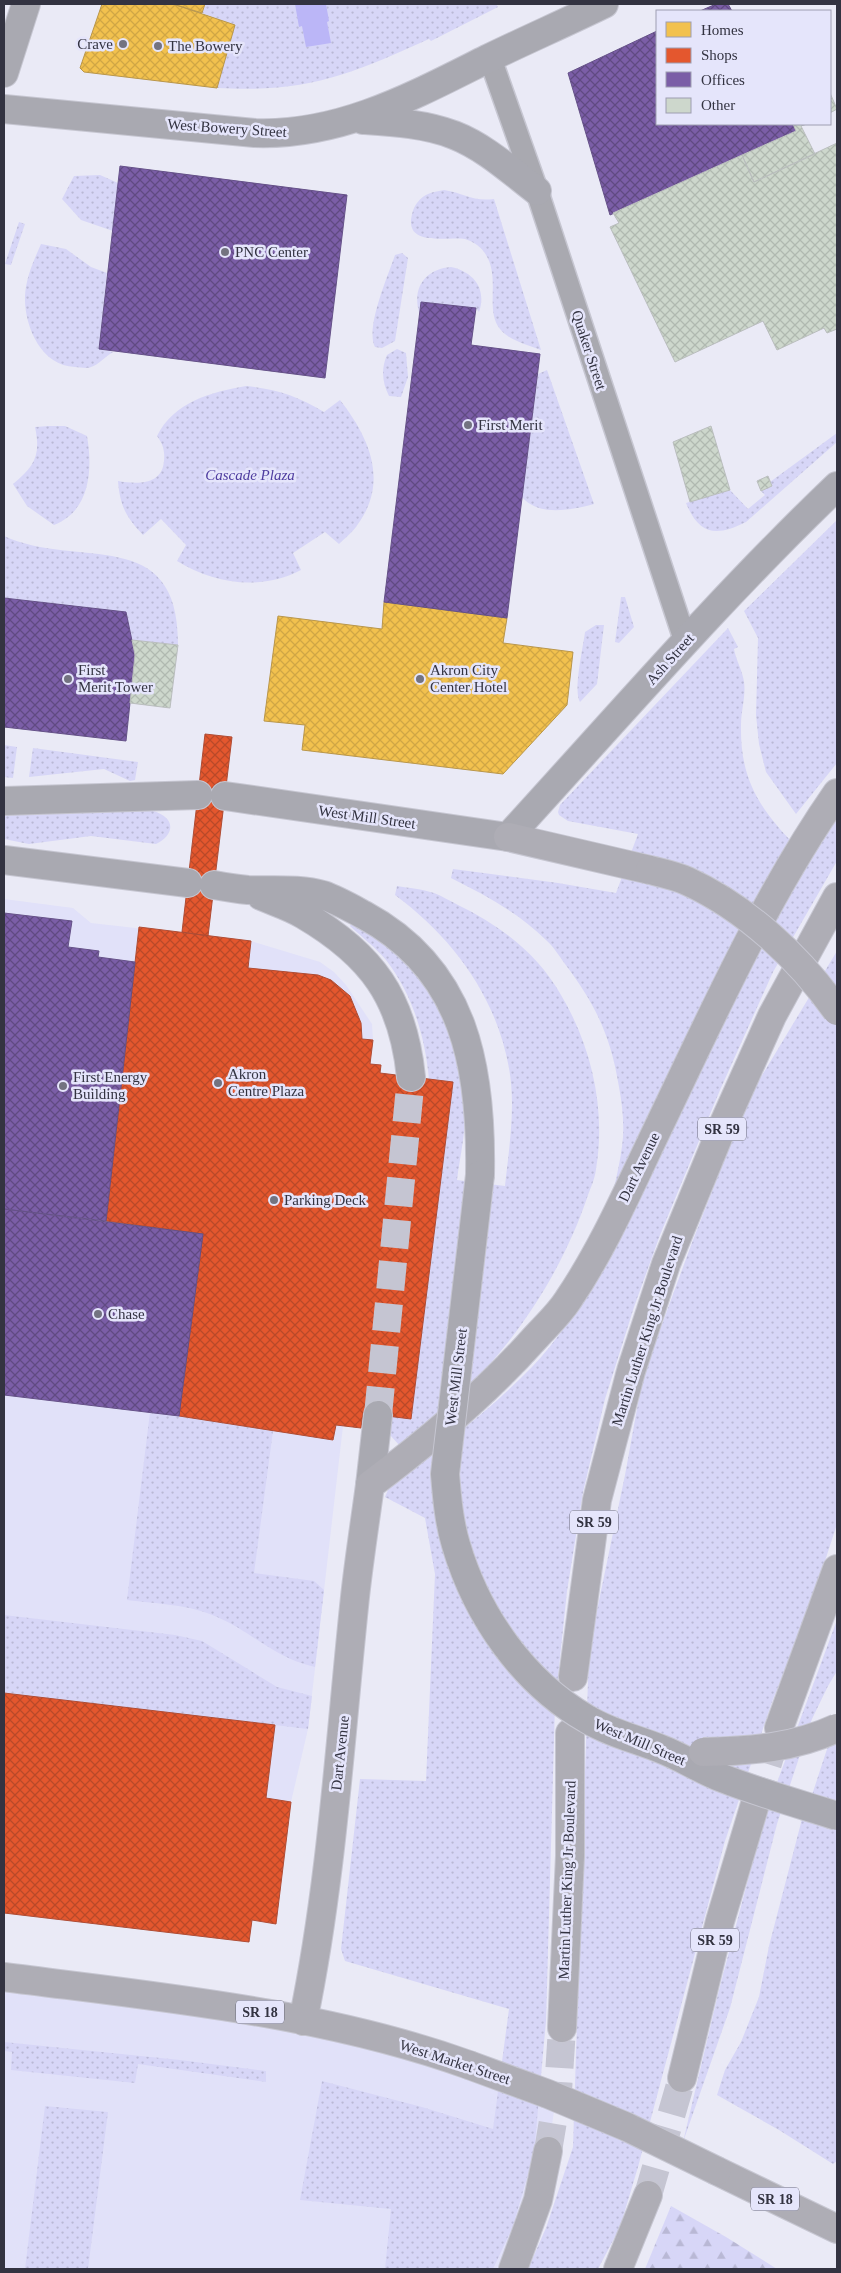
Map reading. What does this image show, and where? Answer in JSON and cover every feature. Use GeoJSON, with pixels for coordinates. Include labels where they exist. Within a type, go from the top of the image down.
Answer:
{"type":"FeatureCollection","features":[{"type":"Feature","properties":{"kind":"main road","name":"Dart Avenue"},"geometry":{"type":"LineString","coordinates":[[303,2021],[318,1950],[355,1596],[370,1485],[441,1430],[518,1357],[567,1302],[598,1254],[724,991],[768,905],[815,826],[837,794]]}},
{"type":"Feature","properties":{"kind":"main road"},"geometry":{"type":"LineString","coordinates":[[508,837],[650,870],[686,881],[732,906],[780,946],[825,993],[837,1011]]}},
{"type":"Feature","properties":{"kind":"main road","name":"Martin Luther King Jr Boulevard"},"geometry":{"type":"LineString","coordinates":[[573,1677],[597,1500],[631,1371],[666,1264],[721,1131],[772,1016],[837,898]]}},
{"type":"Feature","properties":{"kind":"main road"},"geometry":{"type":"LineString","coordinates":[[780,1728],[837,1569]]}},
{"type":"Feature","properties":{"kind":"main road"},"geometry":{"type":"LineString","coordinates":[[661,1749],[704,1752],[753,1751],[794,1744],[837,1728]]}},
{"type":"Feature","properties":{"kind":"main road","name":"Martin Luther King Jr Boulevard"},"geometry":{"type":"LineString","coordinates":[[562,2028],[570,1856],[570,1733]]}},
{"type":"Feature","properties":{"kind":"main road","name":"SR 59"},"geometry":{"type":"LineString","coordinates":[[682,2078],[720,1921],[755,1804]]}},
{"type":"Feature","properties":{"kind":"main road","name":"West Market Street"},"geometry":{"type":"LineString","coordinates":[[4,1977],[256,2012],[396,2042],[469,2065],[548,2094],[627,2127],[717,2171],[836,2225]]}},
{"type":"Feature","properties":{"kind":"main road"},"geometry":{"type":"LineString","coordinates":[[513,2269],[538,2200],[548,2151]]}},
{"type":"Feature","properties":{"kind":"main road"},"geometry":{"type":"LineString","coordinates":[[618,2269],[648,2195]]}},
{"type":"Feature","properties":{"kind":"street"},"geometry":{"type":"LineString","coordinates":[[4,73],[26,4]]}},
{"type":"Feature","properties":{"kind":"street","name":"West Bowery Street"},"geometry":{"type":"LineString","coordinates":[[4,109],[276,134],[297,133],[352,120],[401,102],[604,4]]}},
{"type":"Feature","properties":{"kind":"street","name":"Quaker Street"},"geometry":{"type":"LineString","coordinates":[[490,58],[537,191],[686,643]]}},
{"type":"Feature","properties":{"kind":"street"},"geometry":{"type":"LineString","coordinates":[[352,120],[397,122],[454,135],[496,159],[537,191]]}},
{"type":"Feature","properties":{"kind":"street","name":"Ash Street"},"geometry":{"type":"LineString","coordinates":[[508,837],[775,545],[837,486]]}},
{"type":"Feature","properties":{"kind":"street"},"geometry":{"type":"LineString","coordinates":[[4,801],[198,795]]}},
{"type":"Feature","properties":{"kind":"street","name":"West Mill Street"},"geometry":{"type":"LineString","coordinates":[[225,796],[508,837]]}},
{"type":"Feature","properties":{"kind":"street","name":"West Mill Street"},"geometry":{"type":"LineString","coordinates":[[4,860],[246,890],[302,892],[322,895],[347,906],[390,931],[410,947],[449,997],[462,1027],[474,1070],[481,1132],[480,1175],[445,1474],[448,1510],[456,1544],[467,1577],[487,1617],[511,1654],[534,1680],[587,1720],[614,1733],[661,1749],[721,1778],[837,1816]]}},
{"type":"Feature","properties":{"kind":"street"},"geometry":{"type":"LineString","coordinates":[[246,890],[303,914],[343,941],[363,959],[386,990],[399,1016],[408,1046],[411,1077]]}},
{"type":"Feature","properties":{"kind":"street","name":"Dart Avenue"},"geometry":{"type":"LineString","coordinates":[[370,1485],[378,1415]]}},
{"type":"Feature","properties":{"kind":"shaded area"},"geometry":{"type":"Polygon","coordinates":[[[295,4],[326,4],[331,43],[306,47],[302,26],[299,27],[295,4]]]}},
{"type":"Feature","properties":{"kind":"shaded area"},"geometry":{"type":"Polygon","coordinates":[[[4,899],[73,908],[91,923],[251,941],[320,962],[334,972],[346,985],[372,1024],[373,1040],[370,1063],[381,1065],[380,1073],[453,1082],[411,1419],[363,1413],[361,1428],[343,1426],[308,1729],[291,1802],[276,1924],[252,1920],[249,1942],[4,1913],[4,899]]]}},
{"type":"Feature","properties":{"kind":"shaded area"},"geometry":{"type":"Polygon","coordinates":[[[4,1977],[256,2012],[556,2098],[548,2151],[513,2269],[4,2269],[4,1977]]]}},
{"type":"Feature","properties":{"kind":"green space"},"geometry":{"type":"Polygon","coordinates":[[[205,4],[496,4],[498,7],[431,41],[429,39],[351,72],[302,84],[277,88],[248,89],[217,88],[235,25],[202,13],[205,4]]]}},
{"type":"Feature","properties":{"kind":"green space"},"geometry":{"type":"Polygon","coordinates":[[[100,175],[118,183],[113,231],[81,220],[62,199],[74,176],[100,175]]]}},
{"type":"Feature","properties":{"kind":"green space"},"geometry":{"type":"Polygon","coordinates":[[[444,190],[474,198],[494,199],[541,350],[513,339],[500,329],[495,321],[492,271],[489,261],[480,248],[473,242],[465,239],[423,237],[416,234],[412,228],[412,213],[420,200],[429,194],[444,190]]]}},
{"type":"Feature","properties":{"kind":"green space"},"geometry":{"type":"Polygon","coordinates":[[[19,222],[25,224],[11,265],[5,264],[19,222]]]}},
{"type":"Feature","properties":{"kind":"green space"},"geometry":{"type":"Polygon","coordinates":[[[41,244],[66,249],[91,267],[107,273],[99,349],[113,352],[94,366],[88,368],[75,367],[63,365],[53,360],[44,352],[31,331],[25,308],[25,296],[31,269],[41,244]]]}},
{"type":"Feature","properties":{"kind":"green space"},"geometry":{"type":"Polygon","coordinates":[[[402,253],[408,258],[395,341],[382,348],[375,347],[373,328],[375,315],[395,255],[402,253]]]}},
{"type":"Feature","properties":{"kind":"green space"},"geometry":{"type":"Polygon","coordinates":[[[451,267],[466,273],[477,283],[481,296],[479,312],[476,308],[421,302],[419,312],[417,303],[419,287],[423,281],[434,271],[451,267]]]}},
{"type":"Feature","properties":{"kind":"green space"},"geometry":{"type":"Polygon","coordinates":[[[397,349],[406,353],[408,377],[401,397],[389,396],[383,376],[387,355],[397,349]]]}},
{"type":"Feature","properties":{"kind":"green space"},"geometry":{"type":"Polygon","coordinates":[[[547,370],[594,504],[566,510],[546,510],[529,503],[522,497],[538,374],[547,370]]]}},
{"type":"Feature","properties":{"kind":"green space","name":"Cascade Plaza"},"geometry":{"type":"Polygon","coordinates":[[[246,386],[286,394],[324,412],[340,400],[367,444],[374,476],[367,508],[356,527],[339,544],[325,532],[293,553],[301,570],[286,577],[270,581],[238,582],[222,579],[191,569],[177,561],[186,545],[161,519],[143,535],[125,511],[120,497],[118,481],[132,483],[147,482],[158,475],[162,469],[164,454],[157,436],[164,424],[183,407],[207,395],[246,386]]]}},
{"type":"Feature","properties":{"kind":"green space"},"geometry":{"type":"Polygon","coordinates":[[[65,426],[87,436],[89,449],[89,475],[82,500],[66,519],[54,525],[27,506],[13,484],[27,471],[34,459],[37,445],[35,427],[65,426]]]}},
{"type":"Feature","properties":{"kind":"green space"},"geometry":{"type":"Polygon","coordinates":[[[837,433],[837,442],[746,522],[726,530],[710,530],[697,522],[691,514],[686,503],[730,490],[748,509],[765,495],[761,491],[772,486],[770,482],[837,433]]]}},
{"type":"Feature","properties":{"kind":"green space"},"geometry":{"type":"Polygon","coordinates":[[[837,520],[837,763],[796,814],[766,772],[759,744],[756,715],[758,638],[744,611],[837,520]]]}},
{"type":"Feature","properties":{"kind":"green space"},"geometry":{"type":"Polygon","coordinates":[[[4,536],[33,545],[119,558],[143,566],[162,581],[174,607],[178,645],[132,640],[126,612],[4,598],[4,536]]]}},
{"type":"Feature","properties":{"kind":"green space"},"geometry":{"type":"Polygon","coordinates":[[[621,597],[625,597],[634,627],[619,643],[615,642],[621,597]]]}},
{"type":"Feature","properties":{"kind":"green space"},"geometry":{"type":"Polygon","coordinates":[[[596,625],[604,625],[597,684],[580,702],[578,679],[585,632],[596,625]]]}},
{"type":"Feature","properties":{"kind":"green space"},"geometry":{"type":"Polygon","coordinates":[[[728,628],[738,647],[734,649],[744,682],[741,720],[742,744],[748,776],[761,804],[794,844],[608,1211],[621,1156],[623,1125],[616,1069],[601,1022],[576,979],[549,943],[536,930],[489,898],[451,878],[453,869],[616,893],[638,834],[568,821],[559,815],[560,805],[728,628]]]}},
{"type":"Feature","properties":{"kind":"green space"},"geometry":{"type":"Polygon","coordinates":[[[4,745],[17,747],[13,778],[4,777],[4,745]]]}},
{"type":"Feature","properties":{"kind":"green space"},"geometry":{"type":"Polygon","coordinates":[[[33,748],[138,762],[135,780],[130,781],[104,769],[29,777],[33,748]]]}},
{"type":"Feature","properties":{"kind":"green space"},"geometry":{"type":"Polygon","coordinates":[[[153,811],[166,817],[170,826],[170,831],[167,835],[156,844],[91,836],[29,844],[4,839],[4,813],[153,811]]]}},
{"type":"Feature","properties":{"kind":"green space"},"geometry":{"type":"Polygon","coordinates":[[[837,815],[837,861],[773,972],[720,1090],[660,1235],[634,1307],[605,1399],[583,1492],[567,1591],[555,1705],[546,2021],[534,2153],[513,2226],[493,2269],[385,2269],[391,2209],[300,2200],[322,2081],[422,2107],[493,2129],[509,2009],[345,1961],[341,1949],[360,1779],[426,1781],[435,1574],[425,1518],[385,1497],[390,1485],[481,1414],[532,1367],[557,1337],[594,1284],[779,908],[837,815]]]}},
{"type":"Feature","properties":{"kind":"green space"},"geometry":{"type":"Polygon","coordinates":[[[397,886],[434,893],[474,913],[517,942],[541,966],[561,995],[581,1036],[594,1079],[599,1124],[599,1147],[594,1180],[564,1254],[533,1308],[509,1341],[451,1406],[414,1443],[400,1446],[390,1435],[390,1416],[411,1419],[453,1082],[429,1079],[421,1032],[404,987],[386,960],[350,926],[354,919],[378,936],[400,956],[434,999],[446,1024],[456,1050],[462,1078],[465,1108],[464,1135],[457,1180],[505,1186],[512,1098],[509,1068],[503,1042],[483,993],[453,950],[435,930],[395,895],[397,886]]]}},
{"type":"Feature","properties":{"kind":"green space"},"geometry":{"type":"Polygon","coordinates":[[[837,951],[837,1524],[810,1607],[772,1702],[725,1841],[638,2167],[620,2227],[598,2269],[528,2269],[546,2228],[573,2147],[589,1649],[625,1475],[643,1376],[693,1240],[749,1097],[837,951]]]}},
{"type":"Feature","properties":{"kind":"green space"},"geometry":{"type":"Polygon","coordinates":[[[150,1412],[273,1431],[254,1573],[314,1581],[324,1590],[315,1667],[288,1658],[230,1623],[195,1609],[127,1600],[150,1412]]]}},
{"type":"Feature","properties":{"kind":"green space"},"geometry":{"type":"Polygon","coordinates":[[[4,1615],[175,1635],[202,1641],[277,1687],[312,1696],[308,1729],[4,1693],[4,1615]]]}},
{"type":"Feature","properties":{"kind":"green space"},"geometry":{"type":"Polygon","coordinates":[[[837,1620],[837,1671],[812,1719],[777,1824],[730,2008],[683,2142],[719,1990],[765,1815],[837,1620]]]}},
{"type":"Feature","properties":{"kind":"green space"},"geometry":{"type":"Polygon","coordinates":[[[837,1742],[837,1803],[812,1795],[828,1746],[837,1742]]]}},
{"type":"Feature","properties":{"kind":"green space"},"geometry":{"type":"Polygon","coordinates":[[[802,1819],[837,1830],[837,2161],[833,2164],[779,2130],[717,2095],[725,2070],[741,2042],[759,1997],[769,1946],[802,1819]]]}},
{"type":"Feature","properties":{"kind":"green space"},"geometry":{"type":"Polygon","coordinates":[[[4,2042],[266,2071],[266,2082],[138,2064],[135,2083],[11,2070],[12,2052],[4,2051],[4,2042]]]}},
{"type":"Feature","properties":{"kind":"green space"},"geometry":{"type":"Polygon","coordinates":[[[45,2106],[108,2112],[88,2269],[25,2269],[45,2106]]]}},
{"type":"Feature","properties":{"kind":"green space"},"geometry":{"type":"Polygon","coordinates":[[[671,2206],[726,2237],[777,2269],[645,2269],[671,2206]]]}},
{"type":"Feature","properties":{"kind":"building: Homes","name":"The Bowery"},"geometry":{"type":"Polygon","coordinates":[[[102,4],[173,4],[235,25],[217,88],[84,72],[80,68],[102,4]]]}},
{"type":"Feature","properties":{"kind":"building: Homes"},"geometry":{"type":"Polygon","coordinates":[[[173,4],[205,4],[202,13],[173,4]]]}},
{"type":"Feature","properties":{"kind":"building: Homes","name":"Akron City Center Hotel"},"geometry":{"type":"Polygon","coordinates":[[[384,602],[507,618],[503,643],[573,652],[567,705],[503,774],[302,750],[305,725],[264,721],[278,616],[382,629],[384,602]]]}},
{"type":"Feature","properties":{"kind":"building: Shops"},"geometry":{"type":"Polygon","coordinates":[[[205,734],[232,737],[208,936],[182,932],[205,734]]]}},
{"type":"Feature","properties":{"kind":"building: Shops","name":"Parking Deck"},"geometry":{"type":"Polygon","coordinates":[[[139,927],[251,941],[248,968],[318,975],[331,980],[350,996],[361,1023],[362,1039],[373,1040],[370,1064],[381,1065],[380,1073],[453,1082],[411,1419],[363,1413],[361,1428],[336,1425],[333,1440],[179,1416],[203,1234],[106,1221],[139,927]]]}},
{"type":"Feature","properties":{"kind":"building: Shops"},"geometry":{"type":"Polygon","coordinates":[[[4,1693],[275,1725],[266,1798],[291,1802],[276,1924],[252,1920],[249,1942],[4,1913],[4,1693]]]}},
{"type":"Feature","properties":{"kind":"building: Offices"},"geometry":{"type":"Polygon","coordinates":[[[716,4],[728,4],[731,10],[702,10],[716,4]]]}},
{"type":"Feature","properties":{"kind":"building: Offices"},"geometry":{"type":"Polygon","coordinates":[[[656,31],[656,125],[793,125],[796,131],[610,215],[568,73],[656,31]]]}},
{"type":"Feature","properties":{"kind":"building: Offices","name":"PNC Center"},"geometry":{"type":"Polygon","coordinates":[[[120,166],[347,195],[325,378],[99,349],[120,166]]]}},
{"type":"Feature","properties":{"kind":"building: Offices","name":"First Merit"},"geometry":{"type":"Polygon","coordinates":[[[421,302],[476,308],[471,345],[540,354],[507,618],[384,602],[421,302]]]}},
{"type":"Feature","properties":{"kind":"building: Offices","name":"First Merit Tower"},"geometry":{"type":"Polygon","coordinates":[[[4,598],[126,612],[135,655],[126,741],[4,727],[4,598]]]}},
{"type":"Feature","properties":{"kind":"building: Offices","name":"First Energy Building"},"geometry":{"type":"Polygon","coordinates":[[[4,913],[72,921],[68,947],[99,951],[98,957],[135,962],[106,1221],[4,1209],[4,913]]]}},
{"type":"Feature","properties":{"kind":"building: Offices","name":"Chase"},"geometry":{"type":"Polygon","coordinates":[[[4,1209],[203,1234],[179,1416],[4,1395],[4,1209]]]}},
{"type":"Feature","properties":{"kind":"building: Other"},"geometry":{"type":"Polygon","coordinates":[[[831,95],[837,109],[831,112],[831,95]]]}},
{"type":"Feature","properties":{"kind":"building: Other"},"geometry":{"type":"Polygon","coordinates":[[[793,125],[804,125],[801,126],[815,154],[754,182],[742,155],[796,131],[793,125]]]}},
{"type":"Feature","properties":{"kind":"building: Other"},"geometry":{"type":"Polygon","coordinates":[[[837,143],[837,329],[827,333],[824,328],[777,350],[763,321],[675,362],[610,227],[619,223],[613,213],[742,155],[754,182],[837,143]]]}},
{"type":"Feature","properties":{"kind":"building: Other"},"geometry":{"type":"Polygon","coordinates":[[[711,426],[730,490],[690,502],[673,442],[711,426]]]}},
{"type":"Feature","properties":{"kind":"building: Other"},"geometry":{"type":"Polygon","coordinates":[[[768,476],[772,486],[761,491],[757,481],[768,476]]]}},
{"type":"Feature","properties":{"kind":"building: Other"},"geometry":{"type":"Polygon","coordinates":[[[132,640],[178,645],[170,708],[130,703],[135,655],[132,640]]]}},
{"type":"Feature","properties":{"kind":"tunnel"},"geometry":{"type":"LineString","coordinates":[[378,1415],[411,1077]]}},
{"type":"Feature","properties":{"kind":"tunnel"},"geometry":{"type":"LineString","coordinates":[[755,1804],[779,1728]]}},
{"type":"Feature","properties":{"kind":"tunnel"},"geometry":{"type":"LineString","coordinates":[[548,2151],[558,2091],[562,2028]]}},
{"type":"Feature","properties":{"kind":"tunnel"},"geometry":{"type":"LineString","coordinates":[[648,2195],[682,2078]]}},
{"type":"Feature","properties":{"kind":"place","name":"Crave"},"geometry":{"type":"Point","coordinates":[123,44]}},
{"type":"Feature","properties":{"kind":"place","name":"The Bowery"},"geometry":{"type":"Point","coordinates":[158,46]}},
{"type":"Feature","properties":{"kind":"place","name":"PNC Center"},"geometry":{"type":"Point","coordinates":[225,252]}},
{"type":"Feature","properties":{"kind":"place","name":"First Merit"},"geometry":{"type":"Point","coordinates":[468,425]}},
{"type":"Feature","properties":{"kind":"place","name":"First Merit Tower"},"geometry":{"type":"Point","coordinates":[68,679]}},
{"type":"Feature","properties":{"kind":"place","name":"Akron City Center Hotel"},"geometry":{"type":"Point","coordinates":[420,679]}},
{"type":"Feature","properties":{"kind":"place","name":"Akron Centre Plaza"},"geometry":{"type":"Point","coordinates":[218,1083]}},
{"type":"Feature","properties":{"kind":"place","name":"First Energy Building"},"geometry":{"type":"Point","coordinates":[63,1086]}},
{"type":"Feature","properties":{"kind":"place","name":"Parking Deck"},"geometry":{"type":"Point","coordinates":[274,1200]}},
{"type":"Feature","properties":{"kind":"place","name":"Chase"},"geometry":{"type":"Point","coordinates":[98,1314]}}]}
